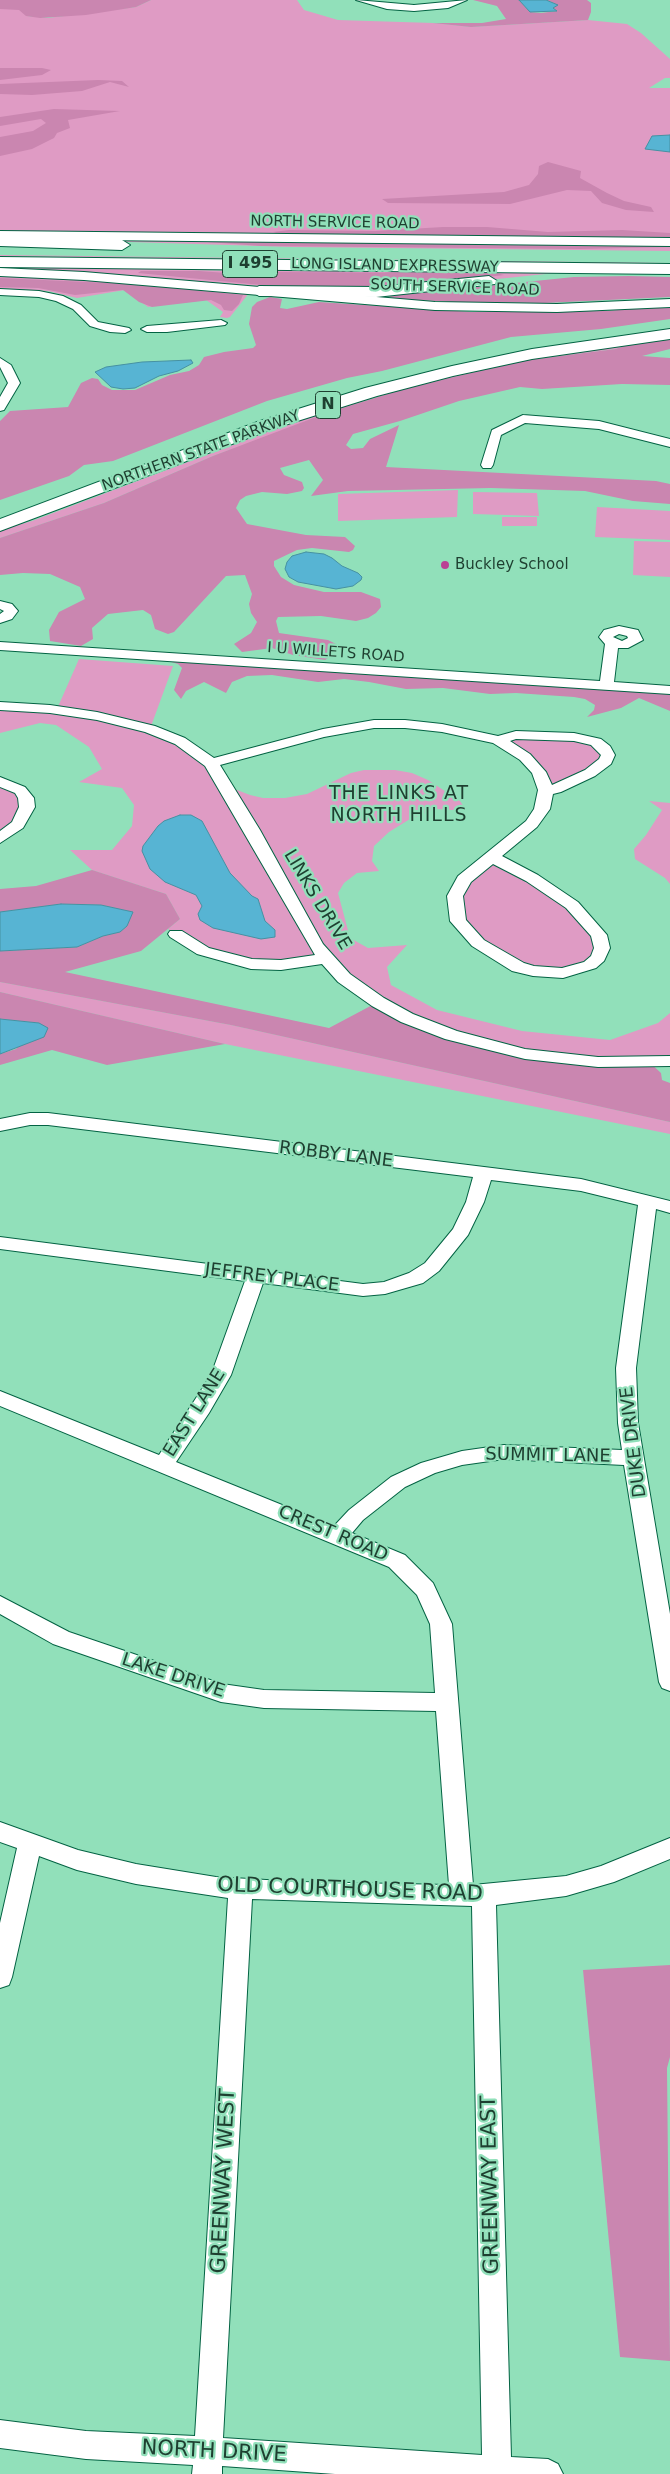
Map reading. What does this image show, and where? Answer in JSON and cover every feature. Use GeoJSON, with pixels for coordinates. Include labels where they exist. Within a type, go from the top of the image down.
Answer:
{"type":"FeatureCollection","features":[{"type":"Feature","properties":{"kind":"highway"},"geometry":{"type":"LineString","coordinates":[[0,241],[255,249],[403,250],[428,254]]}},
{"type":"Feature","properties":{"kind":"highway","name":"LONG ISLAND EXPRESSWAY"},"geometry":{"type":"LineString","coordinates":[[0,251],[670,256]]}},
{"type":"Feature","properties":{"kind":"highway","name":"LONG ISLAND EXPRESSWAY"},"geometry":{"type":"LineString","coordinates":[[0,262],[670,269]]}},
{"type":"Feature","properties":{"kind":"highway"},"geometry":{"type":"LineString","coordinates":[[258,292],[376,292],[551,275],[670,273]]}},
{"type":"Feature","properties":{"kind":"highway","name":"NORTHERN STATE PARKWAY"},"geometry":{"type":"LineString","coordinates":[[0,514],[248,421],[370,383],[515,349],[598,335],[670,326]]}},
{"type":"Feature","properties":{"kind":"highway","name":"NORTHERN STATE PARKWAY"},"geometry":{"type":"LineString","coordinates":[[0,525],[266,425],[362,395],[452,371],[532,354],[670,334]]}},
{"type":"Feature","properties":{"kind":"main road","name":"NORTH SERVICE ROAD"},"geometry":{"type":"LineString","coordinates":[[0,235],[670,242]]}},
{"type":"Feature","properties":{"kind":"main road","name":"SOUTH SERVICE ROAD"},"geometry":{"type":"LineString","coordinates":[[0,272],[70,275],[258,292],[481,308],[572,308],[670,303]]}},
{"type":"Feature","properties":{"kind":"street"},"geometry":{"type":"LineString","coordinates":[[360,0],[387,6],[414,8],[448,5],[463,0]]}},
{"type":"Feature","properties":{"kind":"street"},"geometry":{"type":"LineString","coordinates":[[0,292],[39,294],[59,298],[77,306],[94,324],[125,330],[127,326],[136,324],[146,326],[147,329],[168,329],[221,323]]}},
{"type":"Feature","properties":{"kind":"street"},"geometry":{"type":"LineString","coordinates":[[0,361],[7,367],[14,383],[0,407]]}},
{"type":"Feature","properties":{"kind":"street"},"geometry":{"type":"LineString","coordinates":[[487,465],[496,433],[523,418],[599,425],[670,443]]}},
{"type":"Feature","properties":{"kind":"street"},"geometry":{"type":"LineString","coordinates":[[0,605],[7,607],[11,611],[7,616],[0,619]]}},
{"type":"Feature","properties":{"kind":"street"},"geometry":{"type":"LineString","coordinates":[[606,686],[612,643]]}},
{"type":"Feature","properties":{"kind":"street","name":"I U WILLETS ROAD"},"geometry":{"type":"LineString","coordinates":[[0,646],[670,690]]}},
{"type":"Feature","properties":{"kind":"street","name":"LINKS DRIVE"},"geometry":{"type":"LineString","coordinates":[[0,706],[50,709],[97,716],[150,729],[180,741],[211,763],[316,945],[344,978],[378,1002],[407,1018],[451,1035],[525,1054],[568,1059],[670,1061]]}},
{"type":"Feature","properties":{"kind":"street"},"geometry":{"type":"LineString","coordinates":[[211,763],[323,733],[374,724],[405,724],[442,728],[498,740],[525,757],[539,772],[546,790],[542,808],[532,824],[474,870],[458,888],[456,896],[458,921],[464,931],[497,956],[533,972],[563,973],[590,965],[598,958],[602,948],[599,935],[572,905],[532,878],[492,857]]}},
{"type":"Feature","properties":{"kind":"street"},"geometry":{"type":"LineString","coordinates":[[498,740],[516,736],[574,737],[596,742],[605,748],[608,754],[606,761],[590,773],[556,788],[546,790]]}},
{"type":"Feature","properties":{"kind":"street"},"geometry":{"type":"LineString","coordinates":[[0,781],[20,790],[26,798],[27,808],[18,825],[0,838]]}},
{"type":"Feature","properties":{"kind":"street"},"geometry":{"type":"LineString","coordinates":[[176,934],[204,951],[251,964],[281,965],[326,958]]}},
{"type":"Feature","properties":{"kind":"street","name":"ROBBY LANE"},"geometry":{"type":"LineString","coordinates":[[0,1125],[30,1119],[48,1119],[581,1185],[670,1207]]}},
{"type":"Feature","properties":{"kind":"street","name":"JEFFREY PLACE"},"geometry":{"type":"LineString","coordinates":[[0,1243],[364,1290],[385,1288],[416,1278],[432,1267],[460,1231],[474,1202],[484,1173]]}},
{"type":"Feature","properties":{"kind":"street","name":"DUKE DRIVE"},"geometry":{"type":"LineString","coordinates":[[647,1201],[645,1232],[633,1306],[626,1368],[628,1423],[667,1647],[670,1682]]}},
{"type":"Feature","properties":{"kind":"street","name":"EAST LANE"},"geometry":{"type":"LineString","coordinates":[[164,1464],[202,1408],[221,1375],[256,1276]]}},
{"type":"Feature","properties":{"kind":"street","name":"CREST ROAD"},"geometry":{"type":"LineString","coordinates":[[3,1403],[164,1464],[397,1561],[425,1589],[434,1605],[441,1624],[448,1702],[473,1896]]}},
{"type":"Feature","properties":{"kind":"street","name":"SUMMIT LANE"},"geometry":{"type":"LineString","coordinates":[[338,1536],[356,1516],[398,1482],[428,1468],[462,1458],[504,1452],[634,1458]]}},
{"type":"Feature","properties":{"kind":"street","name":"LAKE DRIVE"},"geometry":{"type":"LineString","coordinates":[[0,1604],[61,1638],[221,1693],[264,1698],[448,1702]]}},
{"type":"Feature","properties":{"kind":"street","name":"OLD COURTHOUSE ROAD"},"geometry":{"type":"LineString","coordinates":[[0,1832],[77,1860],[136,1874],[216,1887],[300,1892],[473,1896],[566,1886],[605,1875],[670,1848]]}},
{"type":"Feature","properties":{"kind":"street"},"geometry":{"type":"LineString","coordinates":[[0,1977],[30,1844]]}},
{"type":"Feature","properties":{"kind":"street","name":"GREENWAY WEST"},"geometry":{"type":"LineString","coordinates":[[208,2462],[241,1888]]}},
{"type":"Feature","properties":{"kind":"street","name":"GREENWAY EAST"},"geometry":{"type":"LineString","coordinates":[[473,1896],[497,2472]]}},
{"type":"Feature","properties":{"kind":"street","name":"NORTH DRIVE"},"geometry":{"type":"LineString","coordinates":[[0,2434],[208,2462],[548,2474]]}},
{"type":"Feature","properties":{"kind":"shaded area"},"geometry":{"type":"Polygon","coordinates":[[[0,0],[151,0],[136,7],[86,15],[40,18],[26,16],[19,10],[0,9],[0,0]]]}},
{"type":"Feature","properties":{"kind":"shaded area"},"geometry":{"type":"Polygon","coordinates":[[[151,0],[297,0],[304,10],[338,20],[433,23],[471,27],[588,20],[627,24],[641,33],[670,59],[670,78],[665,78],[649,88],[670,88],[670,242],[0,235],[0,6],[22,7],[27,16],[48,18],[136,7],[151,0]]]}},
{"type":"Feature","properties":{"kind":"shaded area"},"geometry":{"type":"Polygon","coordinates":[[[473,0],[519,0],[530,12],[541,13],[557,11],[553,8],[554,3],[546,0],[587,0],[591,3],[591,12],[588,20],[471,27],[433,23],[482,23],[506,19],[497,6],[473,0]]]}},
{"type":"Feature","properties":{"kind":"shaded area"},"geometry":{"type":"Polygon","coordinates":[[[0,68],[42,68],[51,70],[42,75],[0,80],[0,68]]]}},
{"type":"Feature","properties":{"kind":"shaded area"},"geometry":{"type":"Polygon","coordinates":[[[98,80],[122,81],[129,87],[110,82],[82,91],[32,95],[0,94],[0,84],[98,80]]]}},
{"type":"Feature","properties":{"kind":"shaded area"},"geometry":{"type":"Polygon","coordinates":[[[54,109],[120,111],[68,120],[70,128],[57,133],[54,138],[32,149],[0,156],[0,137],[33,131],[46,123],[41,119],[0,126],[0,117],[54,109]]]}},
{"type":"Feature","properties":{"kind":"shaded area"},"geometry":{"type":"Polygon","coordinates":[[[548,162],[581,171],[580,178],[624,201],[651,207],[654,212],[626,210],[602,203],[591,191],[567,190],[510,204],[388,203],[382,199],[504,192],[529,185],[538,174],[539,166],[548,162]]]}},
{"type":"Feature","properties":{"kind":"shaded area"},"geometry":{"type":"Polygon","coordinates":[[[443,227],[487,227],[548,232],[622,230],[670,233],[670,237],[284,235],[273,232],[289,230],[375,231],[443,227]]]}},
{"type":"Feature","properties":{"kind":"shaded area"},"geometry":{"type":"Polygon","coordinates":[[[0,238],[670,244],[670,251],[293,247],[0,238]]]}},
{"type":"Feature","properties":{"kind":"shaded area"},"geometry":{"type":"Polygon","coordinates":[[[194,241],[670,244],[670,247],[580,249],[261,246],[194,241]]]}},
{"type":"Feature","properties":{"kind":"shaded area"},"geometry":{"type":"Polygon","coordinates":[[[0,256],[670,263],[670,264],[0,256]]]}},
{"type":"Feature","properties":{"kind":"shaded area"},"geometry":{"type":"Polygon","coordinates":[[[0,266],[241,271],[261,269],[555,273],[411,288],[260,286],[148,277],[0,270],[0,266]]]}},
{"type":"Feature","properties":{"kind":"shaded area"},"geometry":{"type":"Polygon","coordinates":[[[141,271],[199,271],[254,275],[279,272],[496,273],[504,275],[416,286],[354,289],[292,288],[138,273],[141,271]]]}},
{"type":"Feature","properties":{"kind":"shaded area"},"geometry":{"type":"Polygon","coordinates":[[[0,274],[47,276],[249,293],[230,317],[227,318],[220,317],[223,312],[202,297],[148,307],[125,290],[77,298],[48,291],[0,288],[0,274]]]}},
{"type":"Feature","properties":{"kind":"shaded area"},"geometry":{"type":"Polygon","coordinates":[[[574,277],[670,277],[670,297],[545,303],[455,302],[397,299],[388,296],[574,277]]]}},
{"type":"Feature","properties":{"kind":"shaded area"},"geometry":{"type":"Polygon","coordinates":[[[0,278],[130,284],[243,295],[239,304],[232,311],[224,310],[221,305],[211,300],[152,307],[139,302],[123,290],[75,295],[38,288],[0,287],[0,278]]]}},
{"type":"Feature","properties":{"kind":"shaded area"},"geometry":{"type":"Polygon","coordinates":[[[270,297],[282,299],[280,308],[287,309],[319,302],[472,312],[605,311],[670,306],[670,319],[601,329],[511,337],[382,371],[347,378],[267,401],[113,461],[84,465],[69,476],[0,500],[0,421],[10,411],[68,407],[81,383],[92,378],[98,379],[102,385],[112,390],[135,390],[170,375],[189,371],[199,365],[204,357],[253,348],[256,345],[249,324],[252,307],[257,302],[270,297]]]}},
{"type":"Feature","properties":{"kind":"shaded area"},"geometry":{"type":"Polygon","coordinates":[[[670,336],[670,339],[634,342],[616,349],[520,361],[373,398],[213,456],[104,503],[0,538],[0,530],[32,521],[320,412],[378,393],[518,360],[670,336]]]}},
{"type":"Feature","properties":{"kind":"shaded area"},"geometry":{"type":"Polygon","coordinates":[[[670,339],[670,349],[642,356],[670,358],[670,385],[622,384],[542,389],[520,387],[459,401],[400,421],[353,434],[346,445],[351,449],[363,448],[370,439],[399,425],[386,467],[656,481],[670,484],[670,504],[633,501],[585,491],[491,488],[348,491],[311,496],[323,480],[309,460],[280,468],[284,475],[302,482],[304,488],[302,491],[287,494],[262,492],[246,496],[240,500],[236,508],[247,524],[306,535],[345,537],[355,546],[349,552],[312,548],[297,550],[274,561],[274,566],[281,577],[294,585],[324,592],[361,592],[380,599],[381,607],[376,613],[368,618],[356,621],[321,616],[278,617],[276,621],[279,633],[328,640],[338,645],[335,654],[325,660],[293,655],[272,648],[242,652],[234,644],[251,633],[257,622],[251,613],[249,604],[252,594],[245,575],[226,576],[174,632],[168,634],[155,629],[151,615],[143,610],[108,614],[92,628],[93,639],[81,646],[50,641],[49,630],[59,612],[85,599],[80,587],[50,574],[23,573],[0,575],[0,538],[104,503],[213,456],[324,414],[397,391],[520,361],[616,349],[634,342],[670,339]]]}},
{"type":"Feature","properties":{"kind":"shaded area"},"geometry":{"type":"Polygon","coordinates":[[[458,490],[457,517],[338,521],[338,494],[458,490]]]}},
{"type":"Feature","properties":{"kind":"shaded area"},"geometry":{"type":"Polygon","coordinates":[[[473,492],[537,493],[539,516],[473,514],[473,492]]]}},
{"type":"Feature","properties":{"kind":"shaded area"},"geometry":{"type":"Polygon","coordinates":[[[597,507],[670,511],[670,540],[595,537],[597,507]]]}},
{"type":"Feature","properties":{"kind":"shaded area"},"geometry":{"type":"Polygon","coordinates":[[[502,517],[537,517],[537,526],[502,526],[502,517]]]}},
{"type":"Feature","properties":{"kind":"shaded area"},"geometry":{"type":"Polygon","coordinates":[[[634,541],[670,542],[670,577],[633,575],[634,541]]]}},
{"type":"Feature","properties":{"kind":"shaded area"},"geometry":{"type":"Polygon","coordinates":[[[79,659],[173,666],[150,729],[180,741],[224,785],[250,795],[263,798],[285,798],[307,794],[351,773],[364,770],[395,770],[412,773],[428,780],[460,801],[464,807],[453,810],[436,809],[410,819],[389,832],[374,846],[372,861],[379,871],[357,873],[344,883],[338,893],[350,938],[368,948],[407,945],[387,967],[391,985],[437,1010],[522,1031],[610,1040],[658,1023],[670,1013],[670,1061],[525,1054],[407,1018],[326,958],[281,965],[203,951],[168,929],[180,919],[166,894],[92,870],[70,850],[112,850],[132,826],[134,805],[122,788],[79,782],[102,769],[89,747],[56,725],[40,723],[0,733],[0,706],[57,709],[79,659]]]}},
{"type":"Feature","properties":{"kind":"shaded area"},"geometry":{"type":"Polygon","coordinates":[[[168,661],[670,692],[670,711],[639,698],[621,708],[587,717],[594,710],[595,705],[585,699],[574,697],[516,693],[490,694],[443,688],[406,689],[344,679],[318,682],[272,675],[247,676],[232,682],[226,693],[204,682],[186,691],[181,699],[174,690],[182,668],[178,664],[168,661]]]}},
{"type":"Feature","properties":{"kind":"shaded area"},"geometry":{"type":"Polygon","coordinates":[[[507,737],[596,742],[606,761],[546,790],[513,749],[507,737]]]}},
{"type":"Feature","properties":{"kind":"shaded area"},"geometry":{"type":"Polygon","coordinates":[[[0,781],[8,783],[27,807],[0,838],[0,781]]]}},
{"type":"Feature","properties":{"kind":"shaded area"},"geometry":{"type":"Polygon","coordinates":[[[649,801],[670,803],[670,884],[665,878],[635,859],[634,849],[646,835],[662,810],[649,801]]]}},
{"type":"Feature","properties":{"kind":"shaded area"},"geometry":{"type":"Polygon","coordinates":[[[492,857],[532,878],[599,935],[590,965],[533,971],[464,931],[458,889],[492,857]]]}},
{"type":"Feature","properties":{"kind":"shaded area"},"geometry":{"type":"Polygon","coordinates":[[[92,870],[166,894],[180,919],[141,951],[65,972],[329,1028],[378,1002],[407,1018],[525,1054],[649,1062],[661,1073],[662,1080],[670,1083],[670,1122],[231,1025],[0,982],[0,951],[77,947],[103,936],[120,932],[127,926],[132,912],[101,905],[61,904],[0,912],[0,889],[36,886],[92,870]]]}},
{"type":"Feature","properties":{"kind":"shaded area"},"geometry":{"type":"Polygon","coordinates":[[[0,982],[231,1025],[670,1122],[670,1134],[225,1044],[0,992],[0,982]]]}},
{"type":"Feature","properties":{"kind":"shaded area"},"geometry":{"type":"Polygon","coordinates":[[[0,992],[225,1044],[107,1065],[52,1050],[0,1065],[0,1054],[16,1049],[39,1023],[0,1019],[0,992]]]}},
{"type":"Feature","properties":{"kind":"shaded area"},"geometry":{"type":"Polygon","coordinates":[[[670,1965],[670,2057],[667,2068],[670,2361],[620,2357],[583,1970],[670,1965]]]}},
{"type":"Feature","properties":{"kind":"water"},"geometry":{"type":"Polygon","coordinates":[[[519,0],[546,0],[558,5],[553,8],[557,11],[530,12],[519,0]]]}},
{"type":"Feature","properties":{"kind":"water"},"geometry":{"type":"Polygon","coordinates":[[[670,135],[670,152],[645,149],[652,136],[670,135]]]}},
{"type":"Feature","properties":{"kind":"water"},"geometry":{"type":"Polygon","coordinates":[[[191,360],[193,363],[178,371],[159,376],[135,388],[111,387],[95,372],[106,367],[142,362],[191,360]]]}},
{"type":"Feature","properties":{"kind":"water"},"geometry":{"type":"Polygon","coordinates":[[[306,552],[324,554],[332,558],[342,566],[358,573],[362,577],[361,580],[353,586],[336,589],[298,582],[289,577],[285,569],[287,562],[292,556],[306,552]]]}},
{"type":"Feature","properties":{"kind":"water"},"geometry":{"type":"Polygon","coordinates":[[[180,815],[191,815],[202,821],[230,873],[252,896],[258,899],[265,921],[275,930],[275,937],[261,939],[213,928],[200,920],[198,914],[202,906],[196,895],[165,882],[150,869],[142,851],[143,846],[158,826],[164,821],[180,815]]]}},
{"type":"Feature","properties":{"kind":"water"},"geometry":{"type":"Polygon","coordinates":[[[61,904],[101,905],[133,912],[127,926],[120,932],[103,936],[77,947],[0,951],[0,912],[61,904]]]}},
{"type":"Feature","properties":{"kind":"water"},"geometry":{"type":"Polygon","coordinates":[[[0,1019],[39,1023],[48,1028],[44,1037],[0,1054],[0,1019]]]}},
{"type":"Feature","properties":{"kind":"place","name":"Buckley School"},"geometry":{"type":"Point","coordinates":[445,565]}},
{"type":"Feature","properties":{"kind":"district","name":"THE LINKS AT NORTH HILLS"},"geometry":{"type":"Point","coordinates":[399,805]}}]}
